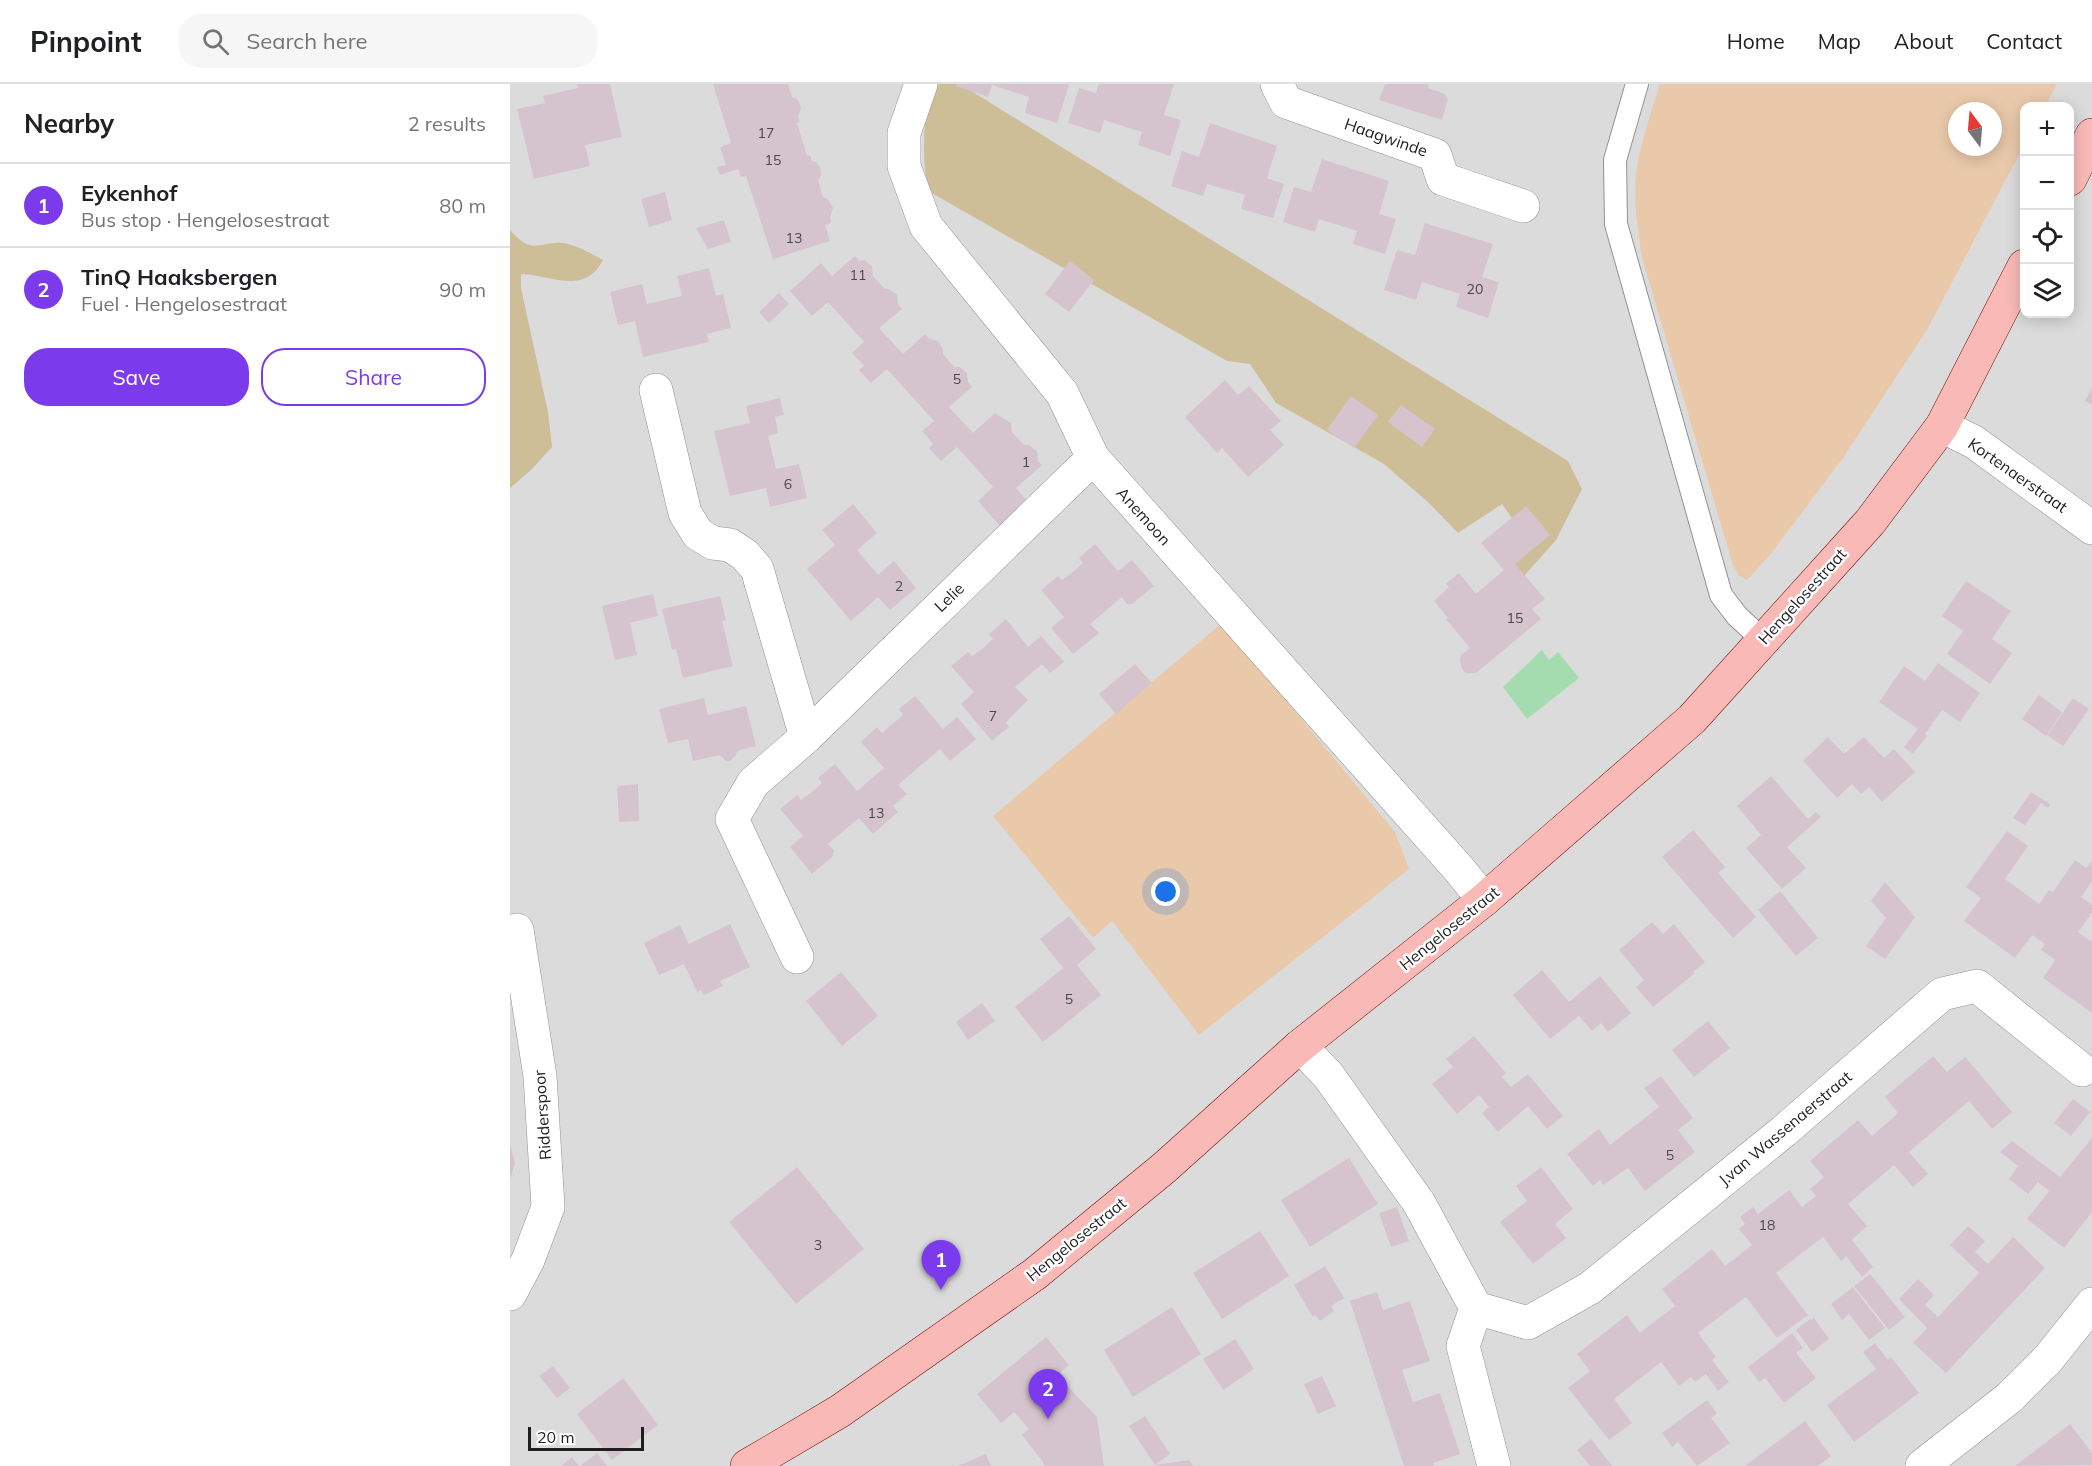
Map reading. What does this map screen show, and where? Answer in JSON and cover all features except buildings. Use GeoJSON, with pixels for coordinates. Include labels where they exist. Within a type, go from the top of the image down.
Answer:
{"type":"FeatureCollection","features":[{"type":"Feature","properties":{"kind":"main road"},"geometry":{"type":"LineString","coordinates":[[2074,171],[2092,135]]}},
{"type":"Feature","properties":{"kind":"main road","name":"Hengelosestraat"},"geometry":{"type":"LineString","coordinates":[[747,1466],[840,1412],[1035,1274],[1164,1168],[1300,1046],[1484,900],[1692,719],[1870,522],[1942,426],[2020,276]]}},
{"type":"Feature","properties":{"kind":"street","name":"Anemoon"},"geometry":{"type":"LineString","coordinates":[[921,84],[903,133],[904,166],[926,226],[1062,393],[1093,458],[1484,900]]}},
{"type":"Feature","properties":{"kind":"street","name":"Haagwinde"},"geometry":{"type":"LineString","coordinates":[[1277,84],[1286,102],[1435,155],[1443,179],[1523,206]]}},
{"type":"Feature","properties":{"kind":"street"},"geometry":{"type":"LineString","coordinates":[[656,390],[685,513],[698,534],[713,543],[730,545],[745,555],[757,569],[806,737]]}},
{"type":"Feature","properties":{"kind":"street","name":"Kortenaerstraat"},"geometry":{"type":"LineString","coordinates":[[1942,426],[1974,442],[2092,528]]}},
{"type":"Feature","properties":{"kind":"street","name":"Lelie"},"geometry":{"type":"LineString","coordinates":[[797,957],[732,819],[753,783],[806,737],[1093,458]]}},
{"type":"Feature","properties":{"kind":"street","name":"Ridderspoor"},"geometry":{"type":"LineString","coordinates":[[510,1294],[528,1260],[548,1207],[540,1076],[514,931]]}},
{"type":"Feature","properties":{"kind":"street","name":"J.van Wassenaerstraat"},"geometry":{"type":"LineString","coordinates":[[1476,1308],[1528,1323],[1590,1288],[1784,1131],[1942,994],[1977,986],[2082,1070]]}},
{"type":"Feature","properties":{"kind":"street"},"geometry":{"type":"LineString","coordinates":[[1300,1046],[1328,1075],[1419,1203],[1476,1308],[1463,1346],[1494,1466]]}},
{"type":"Feature","properties":{"kind":"street"},"geometry":{"type":"LineString","coordinates":[[1922,1466],[2009,1398],[2048,1359],[2089,1312]]}},
{"type":"Feature","properties":{"kind":"lane"},"geometry":{"type":"LineString","coordinates":[[1638,84],[1615,160],[1616,225],[1721,595],[1737,616],[1763,640]]}},
{"type":"Feature","properties":{"kind":"shaded area"},"geometry":{"type":"Polygon","coordinates":[[[510,84],[2092,84],[2092,1466],[510,1466],[510,84]]]}},
{"type":"Feature","properties":{"kind":"shaded area"},"geometry":{"type":"Polygon","coordinates":[[[930,84],[960,84],[1568,461],[1582,489],[1556,540],[1524,576],[1501,552],[1524,535],[1502,504],[1458,533],[1430,504],[1384,464],[1276,403],[1250,364],[1227,361],[928,191],[924,138],[930,84]]]}},
{"type":"Feature","properties":{"kind":"shaded area"},"geometry":{"type":"Polygon","coordinates":[[[1660,84],[2057,84],[2047,102],[2020,102],[2020,153],[1927,330],[1843,458],[1770,555],[1747,580],[1739,576],[1733,565],[1642,258],[1635,184],[1643,140],[1660,84]]]}},
{"type":"Feature","properties":{"kind":"shaded area"},"geometry":{"type":"Polygon","coordinates":[[[510,230],[519,239],[532,246],[551,243],[568,244],[603,260],[587,278],[577,281],[521,274],[521,288],[548,412],[552,447],[510,488],[510,230]]]}},
{"type":"Feature","properties":{"kind":"shaded area"},"geometry":{"type":"Polygon","coordinates":[[[1222,623],[1395,832],[1409,869],[1199,1035],[1112,921],[1093,938],[993,816],[1222,623]]]}},
{"type":"Feature","properties":{"kind":"shaded area"},"geometry":{"type":"Polygon","coordinates":[[[1542,650],[1549,660],[1558,652],[1579,678],[1527,719],[1503,687],[1542,650]]]}},
{"type":"Feature","properties":{"kind":"place","name":"Eykenhof"},"geometry":{"type":"Point","coordinates":[941,1290]}},
{"type":"Feature","properties":{"kind":"place","name":"TinQ Haaksbergen"},"geometry":{"type":"Point","coordinates":[1048,1419]}}]}
